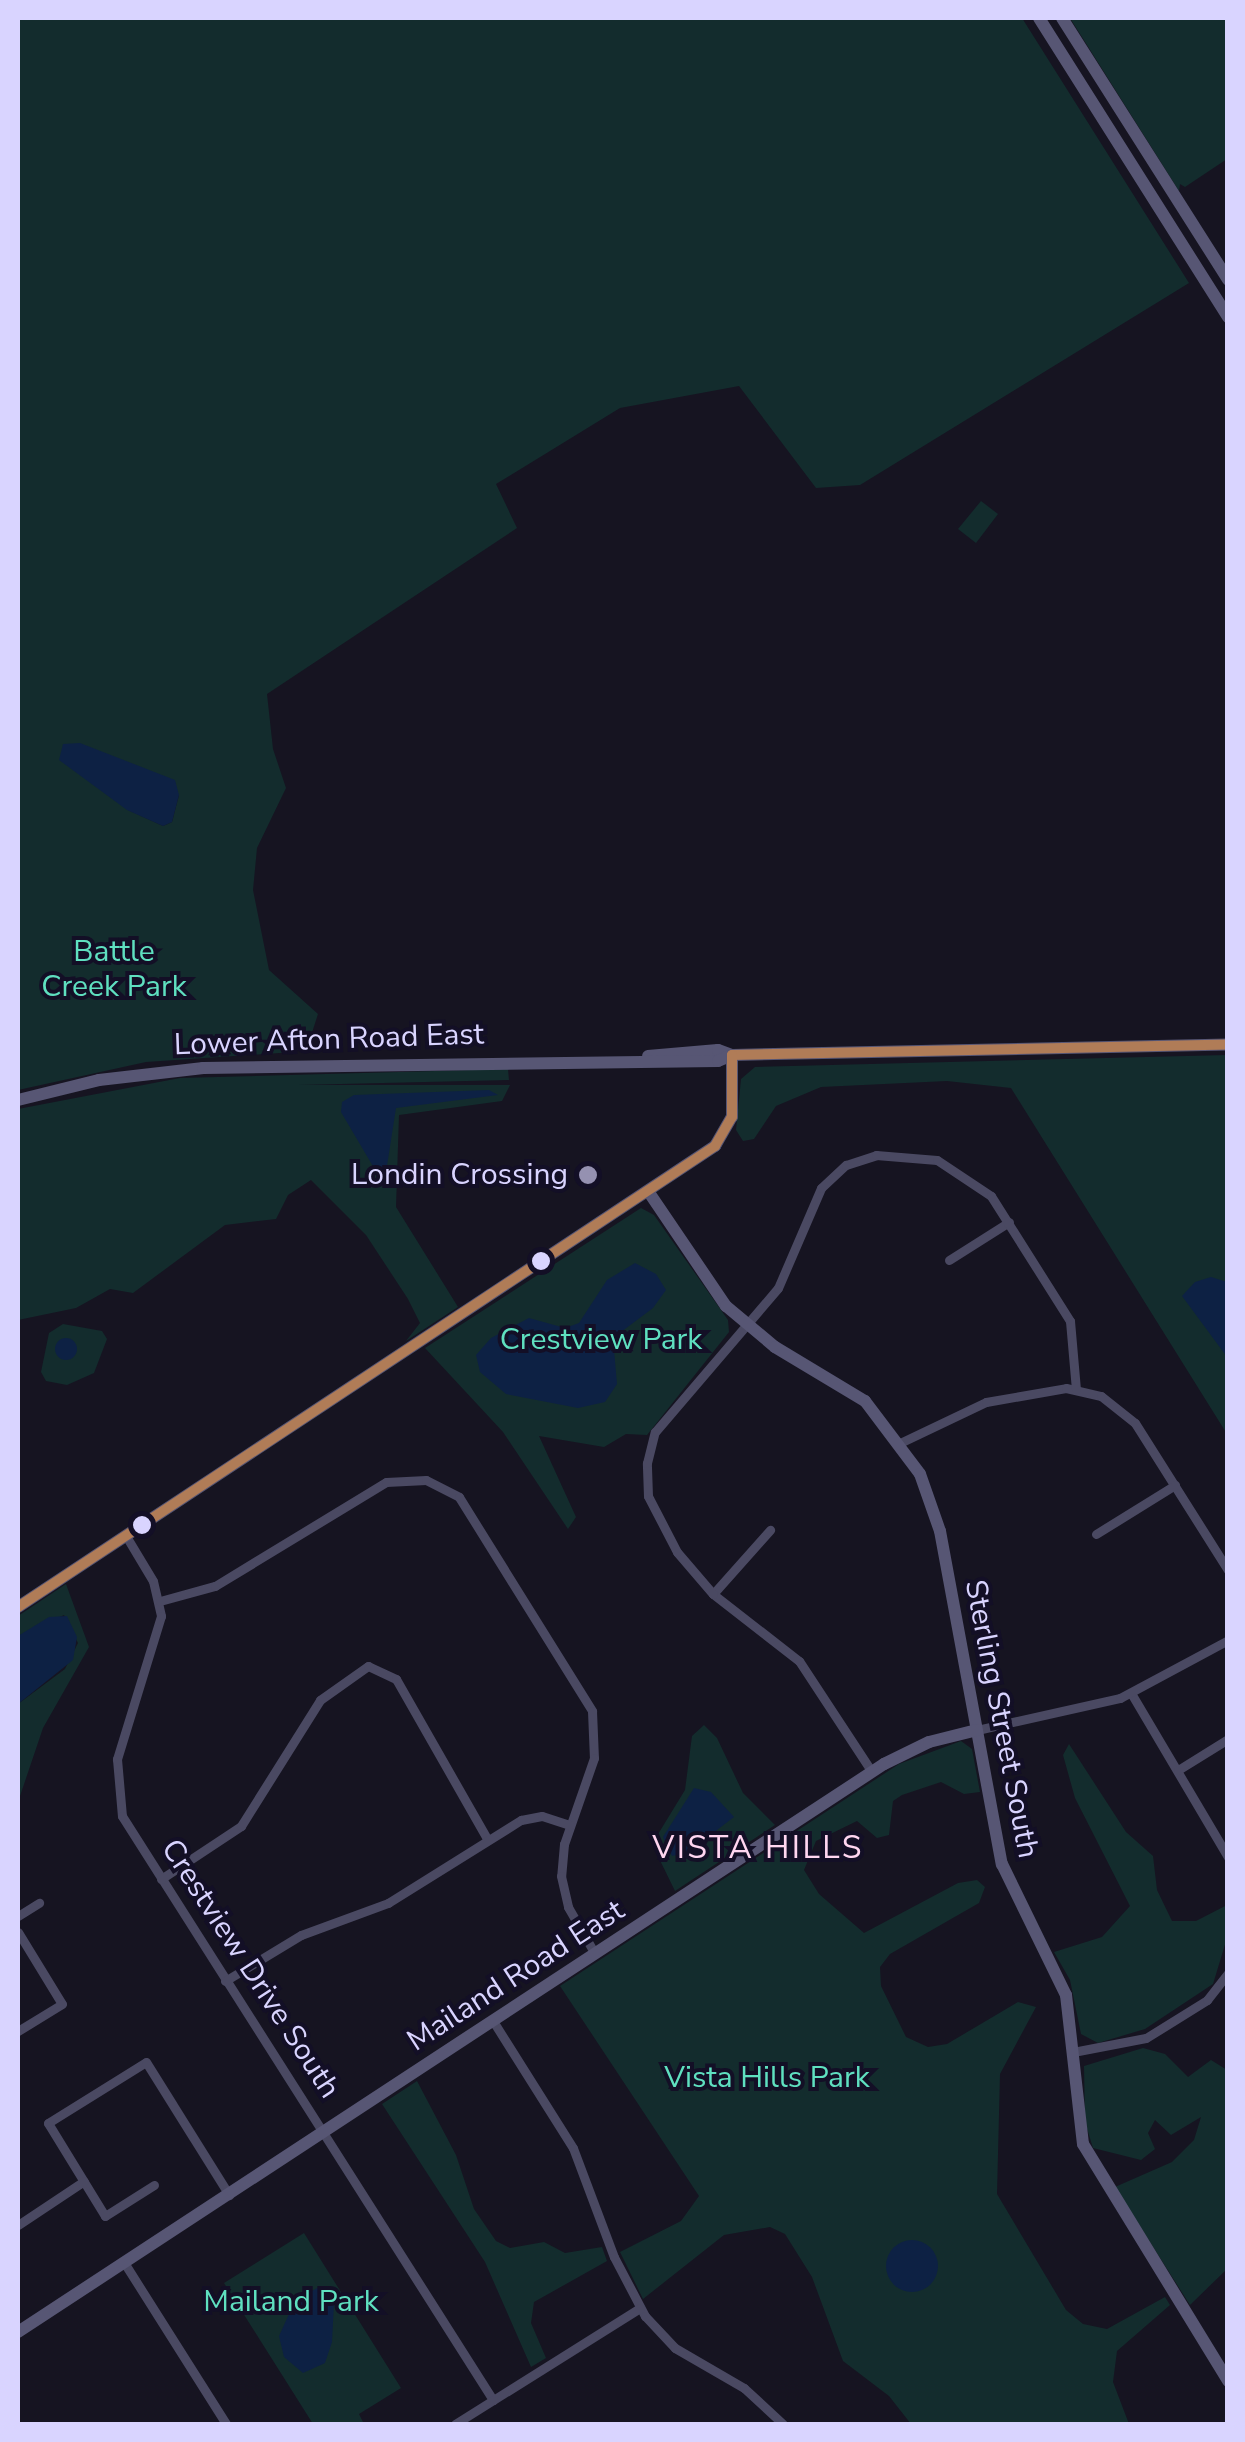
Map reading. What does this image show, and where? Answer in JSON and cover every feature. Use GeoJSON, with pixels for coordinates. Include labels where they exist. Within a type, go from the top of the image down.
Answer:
{"type":"FeatureCollection","features":[{"type":"Feature","properties":{"kind":"street"},"geometry":{"type":"LineString","coordinates":[[1039,18],[1228,318]]}},
{"type":"Feature","properties":{"kind":"street"},"geometry":{"type":"LineString","coordinates":[[1062,18],[1228,280]]}},
{"type":"Feature","properties":{"kind":"street","name":"Lower Afton Road East"},"geometry":{"type":"LineString","coordinates":[[18,1100],[99,1080],[203,1068],[646,1057],[718,1050],[732,1055],[1228,1045]]}},
{"type":"Feature","properties":{"kind":"street"},"geometry":{"type":"LineString","coordinates":[[18,1608],[648,1192],[726,1134],[733,1114],[732,1055]]}},
{"type":"Feature","properties":{"kind":"street"},"geometry":{"type":"LineString","coordinates":[[872,1772],[794,1655],[714,1594],[654,1515],[646,1463],[663,1420],[747,1326],[784,1276],[820,1188],[853,1161],[897,1155],[946,1164],[988,1193],[1071,1325],[1076,1389]]}},
{"type":"Feature","properties":{"kind":"street","name":"Sterling Street South"},"geometry":{"type":"LineString","coordinates":[[648,1192],[713,1290],[747,1326],[850,1389],[902,1442],[936,1514],[1002,1864],[1062,1984],[1073,2052],[1076,2113],[1091,2162],[1228,2381]]}},
{"type":"Feature","properties":{"kind":"street"},"geometry":{"type":"LineString","coordinates":[[949,1260],[1009,1222]]}},
{"type":"Feature","properties":{"kind":"street"},"geometry":{"type":"LineString","coordinates":[[902,1442],[968,1407],[1076,1389],[1107,1398],[1127,1414],[1228,1570]]}},
{"type":"Feature","properties":{"kind":"street"},"geometry":{"type":"LineString","coordinates":[[126,1536],[160,1601],[216,1586],[380,1484],[414,1478],[444,1486],[469,1508],[589,1702],[595,1751],[570,1825],[562,1889],[596,1954]]}},
{"type":"Feature","properties":{"kind":"street"},"geometry":{"type":"LineString","coordinates":[[1096,1534],[1174,1485]]}},
{"type":"Feature","properties":{"kind":"street"},"geometry":{"type":"LineString","coordinates":[[714,1594],[770,1530]]}},
{"type":"Feature","properties":{"kind":"street","name":"Crestview Drive South"},"geometry":{"type":"LineString","coordinates":[[160,1601],[157,1644],[114,1778],[122,1816],[494,2400]]}},
{"type":"Feature","properties":{"kind":"street","name":"Mailand Road East"},"geometry":{"type":"LineString","coordinates":[[18,2332],[872,1772],[924,1744],[1130,1694],[1228,1640]]}},
{"type":"Feature","properties":{"kind":"street"},"geometry":{"type":"LineString","coordinates":[[162,1879],[242,1826],[320,1700],[370,1666],[396,1679],[488,1840]]}},
{"type":"Feature","properties":{"kind":"street"},"geometry":{"type":"LineString","coordinates":[[1130,1694],[1228,1858]]}},
{"type":"Feature","properties":{"kind":"street"},"geometry":{"type":"LineString","coordinates":[[1178,1770],[1228,1739]]}},
{"type":"Feature","properties":{"kind":"street"},"geometry":{"type":"LineString","coordinates":[[225,1981],[301,1935],[388,1903],[530,1817],[570,1825]]}},
{"type":"Feature","properties":{"kind":"street"},"geometry":{"type":"LineString","coordinates":[[18,1916],[39,1903]]}},
{"type":"Feature","properties":{"kind":"street"},"geometry":{"type":"LineString","coordinates":[[18,1932],[62,2004],[18,2032]]}},
{"type":"Feature","properties":{"kind":"street"},"geometry":{"type":"LineString","coordinates":[[1073,2052],[1146,2038],[1211,1997],[1228,1973]]}},
{"type":"Feature","properties":{"kind":"street"},"geometry":{"type":"LineString","coordinates":[[493,2022],[574,2148],[640,2308],[675,2348],[752,2394],[783,2424]]}},
{"type":"Feature","properties":{"kind":"street"},"geometry":{"type":"LineString","coordinates":[[154,2186],[105,2216],[48,2123],[146,2062],[229,2196]]}},
{"type":"Feature","properties":{"kind":"street"},"geometry":{"type":"LineString","coordinates":[[18,2225],[84,2181]]}},
{"type":"Feature","properties":{"kind":"street"},"geometry":{"type":"LineString","coordinates":[[125,2264],[226,2424]]}},
{"type":"Feature","properties":{"kind":"street"},"geometry":{"type":"LineString","coordinates":[[454,2424],[640,2308]]}},
{"type":"Feature","properties":{"kind":"green space","name":"Battle Creek Park"},"geometry":{"type":"Polygon","coordinates":[[[18,18],[1022,18],[1189,283],[860,485],[816,488],[739,386],[620,408],[496,484],[517,528],[267,694],[273,749],[286,788],[257,848],[253,890],[269,970],[318,1014],[309,1042],[294,1052],[146,1062],[18,1090],[18,18]],[[91,748],[128,810],[163,826],[172,822],[179,795],[91,748]]]}},
{"type":"Feature","properties":{"kind":"green space"},"geometry":{"type":"Polygon","coordinates":[[[1070,18],[1227,18],[1227,159],[1185,187],[1180,184],[1179,191],[1070,18]]]}},
{"type":"Feature","properties":{"kind":"green space"},"geometry":{"type":"Polygon","coordinates":[[[981,501],[998,514],[976,543],[958,529],[981,501]]]}},
{"type":"Feature","properties":{"kind":"green space"},"geometry":{"type":"Polygon","coordinates":[[[1227,1055],[1227,1434],[1011,1088],[947,1081],[821,1087],[776,1106],[754,1139],[743,1141],[736,1130],[741,1079],[755,1067],[1227,1055]]]}},
{"type":"Feature","properties":{"kind":"green space"},"geometry":{"type":"Polygon","coordinates":[[[508,1069],[509,1080],[298,1085],[510,1085],[502,1101],[399,1115],[396,1207],[458,1307],[406,1341],[420,1323],[408,1299],[366,1235],[311,1180],[288,1195],[276,1219],[225,1225],[133,1293],[110,1289],[76,1308],[18,1320],[18,1109],[180,1078],[508,1069]]]}},
{"type":"Feature","properties":{"kind":"green space","name":"Crestview Park"},"geometry":{"type":"Polygon","coordinates":[[[641,1208],[654,1215],[728,1320],[729,1332],[647,1435],[626,1434],[604,1447],[539,1436],[576,1517],[568,1529],[503,1432],[425,1348],[641,1208]]]}},
{"type":"Feature","properties":{"kind":"green space"},"geometry":{"type":"Polygon","coordinates":[[[63,1324],[102,1331],[107,1339],[94,1373],[67,1385],[46,1381],[41,1372],[49,1333],[63,1324]]]}},
{"type":"Feature","properties":{"kind":"green space"},"geometry":{"type":"Polygon","coordinates":[[[66,1584],[89,1647],[43,1728],[18,1802],[18,1704],[65,1669],[78,1643],[64,1615],[18,1636],[18,1616],[66,1584]]]}},
{"type":"Feature","properties":{"kind":"green space"},"geometry":{"type":"Polygon","coordinates":[[[704,1725],[717,1738],[743,1793],[775,1825],[675,1891],[652,1844],[685,1790],[692,1736],[704,1725]]]}},
{"type":"Feature","properties":{"kind":"green space","name":"Vista Hills Park"},"geometry":{"type":"Polygon","coordinates":[[[961,1741],[972,1749],[980,1792],[964,1794],[941,1782],[902,1795],[893,1801],[889,1835],[877,1838],[857,1821],[816,1841],[804,1870],[819,1894],[864,1933],[958,1883],[977,1880],[985,1887],[979,1903],[890,1954],[880,1967],[881,1986],[906,2037],[928,2047],[947,2044],[1018,2002],[1036,2007],[1000,2074],[997,2194],[1066,2310],[1083,2324],[1107,2329],[1165,2297],[1170,2305],[1117,2351],[1113,2382],[1129,2424],[911,2424],[889,2396],[843,2361],[812,2277],[785,2234],[770,2227],[724,2235],[643,2299],[620,2252],[681,2221],[699,2196],[560,1986],[899,1764],[961,1741]]]}},
{"type":"Feature","properties":{"kind":"green space"},"geometry":{"type":"Polygon","coordinates":[[[1069,1744],[1126,1832],[1153,1856],[1157,1890],[1172,1921],[1196,1921],[1227,1905],[1227,1938],[1213,1984],[1145,2029],[1098,2043],[1081,2034],[1070,1980],[1054,1952],[1102,1937],[1130,1906],[1075,1798],[1063,1755],[1069,1744]]]}},
{"type":"Feature","properties":{"kind":"green space"},"geometry":{"type":"Polygon","coordinates":[[[1143,2048],[1165,2054],[1188,2077],[1211,2060],[1227,2070],[1227,2269],[1190,2305],[1115,2187],[1172,2162],[1194,2140],[1201,2117],[1171,2135],[1155,2120],[1148,2133],[1155,2149],[1141,2160],[1093,2148],[1085,2122],[1084,2066],[1143,2048]]]}},
{"type":"Feature","properties":{"kind":"green space"},"geometry":{"type":"Polygon","coordinates":[[[417,2081],[456,2155],[474,2209],[496,2241],[510,2248],[544,2242],[565,2253],[602,2247],[607,2261],[534,2302],[531,2323],[546,2358],[531,2367],[485,2262],[382,2104],[417,2081]]]}},
{"type":"Feature","properties":{"kind":"green space","name":"Mailand Park"},"geometry":{"type":"Polygon","coordinates":[[[304,2233],[401,2388],[359,2414],[364,2424],[313,2424],[224,2283],[304,2233]]]}},
{"type":"Feature","properties":{"kind":"water"},"geometry":{"type":"Polygon","coordinates":[[[80,743],[175,780],[179,795],[172,822],[163,826],[127,810],[59,760],[63,744],[80,743]]]}},
{"type":"Feature","properties":{"kind":"water"},"geometry":{"type":"Polygon","coordinates":[[[489,1090],[498,1095],[396,1108],[384,1185],[341,1112],[342,1102],[354,1095],[489,1090]]]}},
{"type":"Feature","properties":{"kind":"water"},"geometry":{"type":"Polygon","coordinates":[[[635,1263],[656,1274],[666,1290],[653,1308],[613,1338],[617,1384],[605,1402],[578,1408],[506,1394],[480,1372],[476,1355],[491,1338],[529,1318],[565,1328],[579,1323],[607,1280],[635,1263]]]}},
{"type":"Feature","properties":{"kind":"water"},"geometry":{"type":"Polygon","coordinates":[[[1211,1277],[1227,1282],[1227,1357],[1182,1296],[1195,1282],[1211,1277]]]}},
{"type":"Feature","properties":{"kind":"water"},"geometry":{"type":"Polygon","coordinates":[[[66,1338],[74,1341],[74,1357],[66,1360],[58,1357],[55,1349],[58,1341],[66,1338]]]}},
{"type":"Feature","properties":{"kind":"water"},"geometry":{"type":"Polygon","coordinates":[[[67,1616],[77,1637],[73,1660],[18,1704],[18,1636],[49,1617],[67,1616]]]}},
{"type":"Feature","properties":{"kind":"water"},"geometry":{"type":"Polygon","coordinates":[[[694,1788],[711,1792],[734,1817],[688,1852],[672,1856],[663,1837],[694,1788]]]}},
{"type":"Feature","properties":{"kind":"water"},"geometry":{"type":"Polygon","coordinates":[[[912,2240],[930,2248],[938,2266],[930,2284],[912,2292],[894,2284],[886,2266],[894,2248],[912,2240]]]}},
{"type":"Feature","properties":{"kind":"water"},"geometry":{"type":"Polygon","coordinates":[[[319,2287],[334,2302],[332,2342],[325,2363],[303,2373],[284,2357],[279,2336],[295,2301],[319,2287]]]}},
{"type":"Feature","properties":{"kind":"transit line"},"geometry":{"type":"LineString","coordinates":[[732,1055],[1228,1045]]}},
{"type":"Feature","properties":{"kind":"transit line"},"geometry":{"type":"LineString","coordinates":[[18,1607],[715,1146],[732,1117],[732,1055]]}},
{"type":"Feature","properties":{"kind":"place","name":"Londin Crossing"},"geometry":{"type":"Point","coordinates":[588,1175]}},
{"type":"Feature","properties":{"kind":"district","name":"VISTA HILLS"},"geometry":{"type":"Point","coordinates":[758,1848]}}]}
